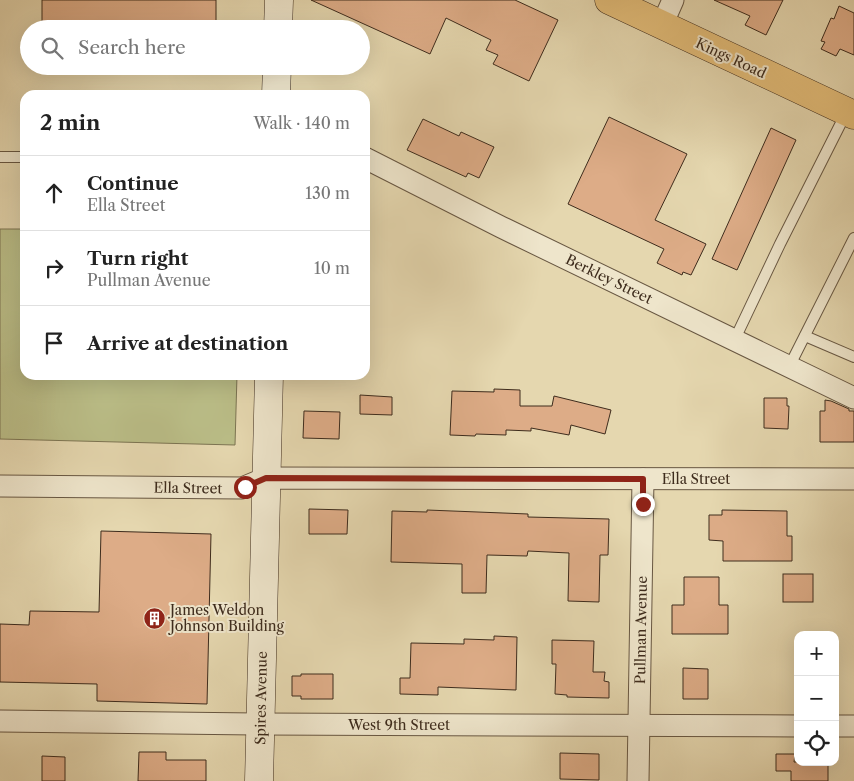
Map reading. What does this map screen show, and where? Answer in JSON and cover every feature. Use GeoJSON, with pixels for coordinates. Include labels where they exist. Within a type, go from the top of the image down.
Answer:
{"type":"FeatureCollection","features":[{"type":"Feature","properties":{"kind":"main road"},"geometry":{"type":"LineString","coordinates":[[278,20],[279,0]]}},
{"type":"Feature","properties":{"kind":"main road","name":"Kings Road"},"geometry":{"type":"LineString","coordinates":[[609,0],[850,113]]}},
{"type":"Feature","properties":{"kind":"main road"},"geometry":{"type":"LineString","coordinates":[[276,90],[277,75]]}},
{"type":"Feature","properties":{"kind":"main road","name":"Spires Avenue"},"geometry":{"type":"LineString","coordinates":[[259,781],[269,380]]}},
{"type":"Feature","properties":{"kind":"street"},"geometry":{"type":"LineString","coordinates":[[662,25],[673,0]]}},
{"type":"Feature","properties":{"kind":"street","name":"Berkley Street"},"geometry":{"type":"LineString","coordinates":[[370,161],[501,227],[854,398]]}},
{"type":"Feature","properties":{"kind":"street","name":"Ella Street"},"geometry":{"type":"LineString","coordinates":[[0,486],[242,488],[266,478],[854,480]]}},
{"type":"Feature","properties":{"kind":"street","name":"Pullman Avenue"},"geometry":{"type":"LineString","coordinates":[[638,781],[643,479]]}},
{"type":"Feature","properties":{"kind":"street","name":"West 9th Street"},"geometry":{"type":"LineString","coordinates":[[0,721],[794,726]]}},
{"type":"Feature","properties":{"kind":"street"},"geometry":{"type":"LineString","coordinates":[[839,726],[854,726]]}},
{"type":"Feature","properties":{"kind":"lane"},"geometry":{"type":"LineString","coordinates":[[734,340],[780,244],[850,113]]}},
{"type":"Feature","properties":{"kind":"lane"},"geometry":{"type":"LineString","coordinates":[[0,157],[20,157]]}},
{"type":"Feature","properties":{"kind":"lane"},"geometry":{"type":"LineString","coordinates":[[789,367],[854,238]]}},
{"type":"Feature","properties":{"kind":"lane"},"geometry":{"type":"LineString","coordinates":[[805,336],[854,358]]}},
{"type":"Feature","properties":{"kind":"green space"},"geometry":{"type":"Polygon","coordinates":[[[0,229],[20,229],[20,380],[237,380],[235,445],[0,439],[0,229]]]}},
{"type":"Feature","properties":{"kind":"building"},"geometry":{"type":"Polygon","coordinates":[[[42,0],[216,0],[216,20],[42,20],[42,0]]]}},
{"type":"Feature","properties":{"kind":"building"},"geometry":{"type":"Polygon","coordinates":[[[311,0],[515,0],[558,20],[529,81],[493,64],[498,55],[486,50],[491,40],[446,18],[430,54],[370,27],[370,20],[355,20],[311,0]]]}},
{"type":"Feature","properties":{"kind":"building"},"geometry":{"type":"Polygon","coordinates":[[[714,0],[783,0],[766,35],[745,25],[750,16],[714,0]]]}},
{"type":"Feature","properties":{"kind":"building"},"geometry":{"type":"Polygon","coordinates":[[[839,6],[854,13],[854,55],[840,49],[836,56],[821,49],[825,42],[821,41],[831,18],[834,19],[839,6]]]}},
{"type":"Feature","properties":{"kind":"building"},"geometry":{"type":"Polygon","coordinates":[[[609,117],[687,154],[655,220],[706,244],[691,275],[683,272],[682,275],[657,263],[664,249],[568,204],[609,117]]]}},
{"type":"Feature","properties":{"kind":"building"},"geometry":{"type":"Polygon","coordinates":[[[423,119],[459,136],[461,132],[494,147],[479,178],[468,173],[466,177],[407,150],[423,119]]]}},
{"type":"Feature","properties":{"kind":"building"},"geometry":{"type":"Polygon","coordinates":[[[771,128],[796,140],[737,270],[712,259],[771,128]]]}},
{"type":"Feature","properties":{"kind":"building"},"geometry":{"type":"Polygon","coordinates":[[[494,389],[520,390],[520,406],[552,406],[554,396],[611,410],[605,434],[571,425],[569,435],[531,428],[531,431],[506,430],[506,435],[450,435],[452,391],[494,392],[494,389]]]}},
{"type":"Feature","properties":{"kind":"building"},"geometry":{"type":"Polygon","coordinates":[[[360,395],[392,397],[392,415],[360,414],[360,395]]]}},
{"type":"Feature","properties":{"kind":"building"},"geometry":{"type":"Polygon","coordinates":[[[764,398],[787,398],[787,406],[789,406],[788,429],[764,428],[764,398]]]}},
{"type":"Feature","properties":{"kind":"building"},"geometry":{"type":"Polygon","coordinates":[[[825,400],[849,409],[849,411],[854,411],[854,442],[820,442],[820,411],[825,411],[825,400]]]}},
{"type":"Feature","properties":{"kind":"building"},"geometry":{"type":"Polygon","coordinates":[[[304,411],[340,412],[339,439],[303,438],[304,411]]]}},
{"type":"Feature","properties":{"kind":"building"},"geometry":{"type":"Polygon","coordinates":[[[309,509],[348,510],[347,534],[309,534],[309,509]]]}},
{"type":"Feature","properties":{"kind":"building"},"geometry":{"type":"Polygon","coordinates":[[[427,510],[528,514],[528,517],[609,519],[608,555],[600,555],[599,602],[568,601],[569,553],[528,551],[527,556],[487,555],[486,593],[462,593],[462,564],[391,562],[392,511],[427,512],[427,510]]]}},
{"type":"Feature","properties":{"kind":"building"},"geometry":{"type":"Polygon","coordinates":[[[722,510],[787,511],[787,536],[792,536],[792,561],[723,561],[723,541],[709,540],[709,515],[722,515],[722,510]]]}},
{"type":"Feature","properties":{"kind":"building","name":"James Weldon Johnson Building"},"geometry":{"type":"Polygon","coordinates":[[[101,531],[211,534],[207,704],[97,701],[97,684],[0,682],[0,624],[29,625],[30,611],[99,612],[101,531]]]}},
{"type":"Feature","properties":{"kind":"building"},"geometry":{"type":"Polygon","coordinates":[[[783,574],[813,574],[813,602],[783,602],[783,574]]]}},
{"type":"Feature","properties":{"kind":"building"},"geometry":{"type":"Polygon","coordinates":[[[684,577],[719,577],[719,605],[728,605],[728,634],[672,634],[672,605],[684,605],[684,577]]]}},
{"type":"Feature","properties":{"kind":"building"},"geometry":{"type":"Polygon","coordinates":[[[494,636],[517,637],[516,690],[438,687],[438,695],[400,694],[400,678],[410,678],[411,643],[464,644],[464,639],[494,640],[494,636]]]}},
{"type":"Feature","properties":{"kind":"building"},"geometry":{"type":"Polygon","coordinates":[[[552,640],[594,641],[593,672],[605,672],[604,681],[609,682],[609,698],[567,697],[567,695],[555,694],[556,664],[552,664],[552,640]]]}},
{"type":"Feature","properties":{"kind":"building"},"geometry":{"type":"Polygon","coordinates":[[[683,668],[708,669],[708,699],[683,699],[683,668]]]}},
{"type":"Feature","properties":{"kind":"building"},"geometry":{"type":"Polygon","coordinates":[[[301,674],[333,674],[333,699],[301,699],[301,696],[292,696],[292,676],[301,676],[301,674]]]}},
{"type":"Feature","properties":{"kind":"building"},"geometry":{"type":"Polygon","coordinates":[[[139,752],[166,752],[166,760],[206,760],[206,781],[138,781],[139,752]]]}},
{"type":"Feature","properties":{"kind":"building"},"geometry":{"type":"Polygon","coordinates":[[[560,753],[599,754],[599,780],[560,779],[560,753]]]}},
{"type":"Feature","properties":{"kind":"building"},"geometry":{"type":"Polygon","coordinates":[[[776,754],[794,754],[794,766],[828,766],[828,781],[791,781],[791,771],[776,771],[776,754]]]}},
{"type":"Feature","properties":{"kind":"building"},"geometry":{"type":"Polygon","coordinates":[[[42,756],[65,757],[65,781],[42,781],[42,756]]]}},
{"type":"Feature","properties":{"kind":"place","name":"James Weldon Johnson Building"},"geometry":{"type":"Point","coordinates":[154,618]}},
{"type":"Feature","properties":{"kind":"route"},"geometry":{"type":"LineString","coordinates":[[245,487],[266,478],[643,479],[643,504]]}}]}
